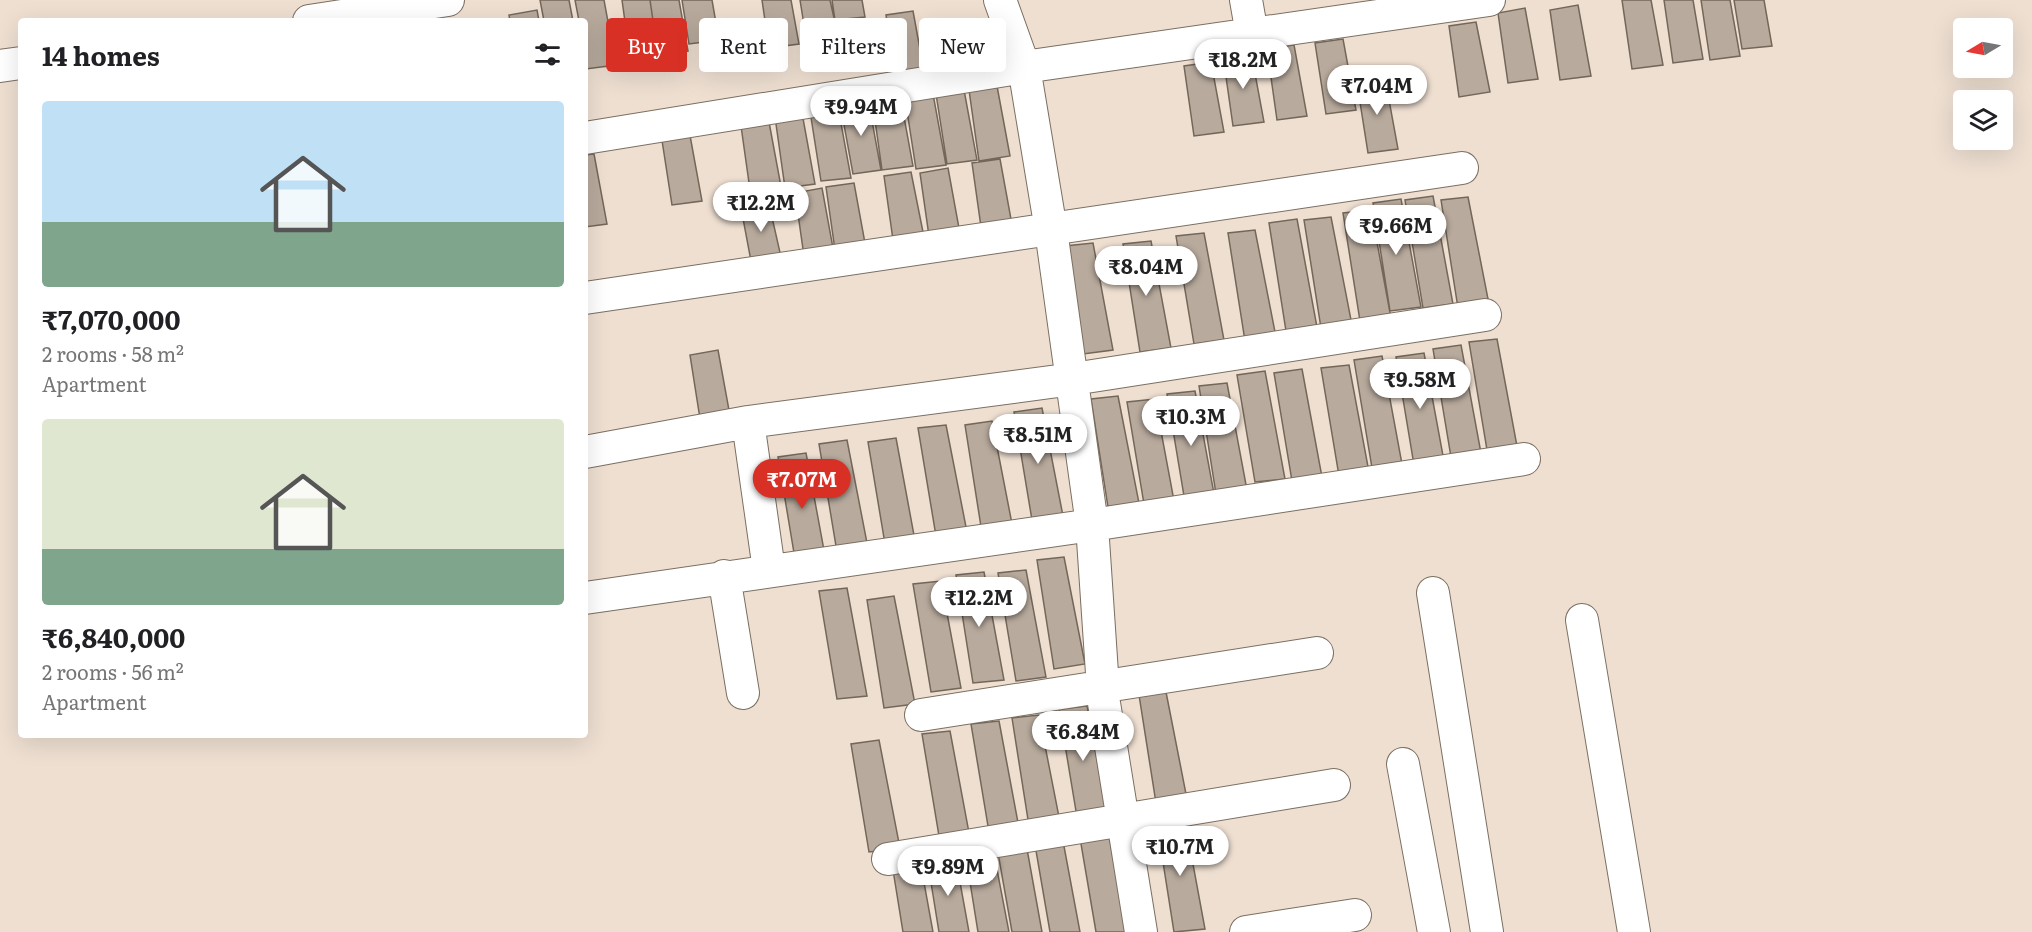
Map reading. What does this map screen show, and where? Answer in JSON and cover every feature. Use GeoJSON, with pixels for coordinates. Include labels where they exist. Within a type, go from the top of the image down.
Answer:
{"type":"FeatureCollection","features":[{"type":"Feature","properties":{"kind":"street"},"geometry":{"type":"LineString","coordinates":[[329,18],[448,0]]}},
{"type":"Feature","properties":{"kind":"street"},"geometry":{"type":"LineString","coordinates":[[1000,0],[1024,67],[1051,230],[1092,525],[1102,687],[1141,932]]}},
{"type":"Feature","properties":{"kind":"street"},"geometry":{"type":"LineString","coordinates":[[1246,0],[1252,34]]}},
{"type":"Feature","properties":{"kind":"street"},"geometry":{"type":"LineString","coordinates":[[588,138],[1024,67],[1252,34],[1368,9],[1489,0]]}},
{"type":"Feature","properties":{"kind":"street"},"geometry":{"type":"LineString","coordinates":[[0,66],[18,63]]}},
{"type":"Feature","properties":{"kind":"street"},"geometry":{"type":"LineString","coordinates":[[588,298],[1462,168]]}},
{"type":"Feature","properties":{"kind":"street"},"geometry":{"type":"LineString","coordinates":[[588,451],[748,422],[1073,379],[1485,315]]}},
{"type":"Feature","properties":{"kind":"street"},"geometry":{"type":"LineString","coordinates":[[748,422],[769,570]]}},
{"type":"Feature","properties":{"kind":"street"},"geometry":{"type":"LineString","coordinates":[[588,598],[724,576],[1092,525],[1524,459]]}},
{"type":"Feature","properties":{"kind":"street"},"geometry":{"type":"LineString","coordinates":[[724,576],[743,693]]}},
{"type":"Feature","properties":{"kind":"street"},"geometry":{"type":"LineString","coordinates":[[1433,593],[1486,932]]}},
{"type":"Feature","properties":{"kind":"street"},"geometry":{"type":"LineString","coordinates":[[1582,620],[1634,932]]}},
{"type":"Feature","properties":{"kind":"street"},"geometry":{"type":"LineString","coordinates":[[921,715],[1317,653]]}},
{"type":"Feature","properties":{"kind":"street"},"geometry":{"type":"LineString","coordinates":[[1403,764],[1434,932]]}},
{"type":"Feature","properties":{"kind":"street"},"geometry":{"type":"LineString","coordinates":[[888,859],[1334,785]]}},
{"type":"Feature","properties":{"kind":"street"},"geometry":{"type":"LineString","coordinates":[[1246,932],[1355,915]]}},
{"type":"Feature","properties":{"kind":"building"},"geometry":{"type":"Polygon","coordinates":[[[540,0],[569,0],[572,18],[543,18],[540,0]]]}},
{"type":"Feature","properties":{"kind":"building"},"geometry":{"type":"Polygon","coordinates":[[[575,0],[604,0],[607,18],[606,66],[588,69],[588,18],[578,18],[575,0]]]}},
{"type":"Feature","properties":{"kind":"building"},"geometry":{"type":"Polygon","coordinates":[[[622,0],[650,0],[653,18],[624,18],[622,0]]]}},
{"type":"Feature","properties":{"kind":"building"},"geometry":{"type":"Polygon","coordinates":[[[650,0],[679,0],[682,18],[653,18],[650,0]]]}},
{"type":"Feature","properties":{"kind":"building"},"geometry":{"type":"Polygon","coordinates":[[[682,0],[712,0],[715,18],[699,18],[699,43],[689,44],[687,18],[685,18],[682,0]]]}},
{"type":"Feature","properties":{"kind":"building"},"geometry":{"type":"Polygon","coordinates":[[[762,0],[791,0],[799,44],[788,45],[788,18],[765,18],[762,0]]]}},
{"type":"Feature","properties":{"kind":"building"},"geometry":{"type":"Polygon","coordinates":[[[800,0],[830,0],[834,18],[803,18],[800,0]]]}},
{"type":"Feature","properties":{"kind":"building"},"geometry":{"type":"Polygon","coordinates":[[[832,0],[862,0],[865,17],[835,18],[832,0]]]}},
{"type":"Feature","properties":{"kind":"building"},"geometry":{"type":"Polygon","coordinates":[[[1622,0],[1651,0],[1663,65],[1632,69],[1622,0]]]}},
{"type":"Feature","properties":{"kind":"building"},"geometry":{"type":"Polygon","coordinates":[[[1664,0],[1693,0],[1703,59],[1673,63],[1664,0]]]}},
{"type":"Feature","properties":{"kind":"building"},"geometry":{"type":"Polygon","coordinates":[[[1701,0],[1730,0],[1740,56],[1710,60],[1701,0]]]}},
{"type":"Feature","properties":{"kind":"building"},"geometry":{"type":"Polygon","coordinates":[[[1734,0],[1764,0],[1772,46],[1742,49],[1734,0]]]}},
{"type":"Feature","properties":{"kind":"building"},"geometry":{"type":"Polygon","coordinates":[[[1578,5],[1591,76],[1560,80],[1550,10],[1578,5]]]}},
{"type":"Feature","properties":{"kind":"building"},"geometry":{"type":"Polygon","coordinates":[[[1525,8],[1538,79],[1508,83],[1498,13],[1525,8]]]}},
{"type":"Feature","properties":{"kind":"building"},"geometry":{"type":"Polygon","coordinates":[[[537,10],[538,18],[510,18],[509,15],[537,10]]]}},
{"type":"Feature","properties":{"kind":"building"},"geometry":{"type":"Polygon","coordinates":[[[913,11],[919,44],[919,72],[924,72],[926,82],[896,85],[894,72],[907,72],[907,18],[886,18],[886,15],[913,11]]]}},
{"type":"Feature","properties":{"kind":"building"},"geometry":{"type":"Polygon","coordinates":[[[1476,22],[1490,92],[1459,97],[1449,26],[1476,22]]]}},
{"type":"Feature","properties":{"kind":"building"},"geometry":{"type":"Polygon","coordinates":[[[1343,39],[1356,110],[1326,114],[1315,43],[1343,39]]]}},
{"type":"Feature","properties":{"kind":"building"},"geometry":{"type":"Polygon","coordinates":[[[1294,45],[1307,116],[1277,120],[1267,49],[1294,45]]]}},
{"type":"Feature","properties":{"kind":"building"},"geometry":{"type":"Polygon","coordinates":[[[1251,52],[1264,122],[1233,126],[1223,56],[1251,52]]]}},
{"type":"Feature","properties":{"kind":"building"},"geometry":{"type":"Polygon","coordinates":[[[1211,62],[1224,132],[1194,136],[1184,66],[1211,62]]]}},
{"type":"Feature","properties":{"kind":"building"},"geometry":{"type":"Polygon","coordinates":[[[1385,78],[1398,149],[1368,153],[1357,83],[1385,78]]]}},
{"type":"Feature","properties":{"kind":"building"},"geometry":{"type":"Polygon","coordinates":[[[997,86],[1010,156],[979,161],[969,90],[997,86]]]}},
{"type":"Feature","properties":{"kind":"building"},"geometry":{"type":"Polygon","coordinates":[[[964,90],[977,160],[947,164],[936,94],[964,90]]]}},
{"type":"Feature","properties":{"kind":"building"},"geometry":{"type":"Polygon","coordinates":[[[933,94],[946,165],[916,169],[905,98],[933,94]]]}},
{"type":"Feature","properties":{"kind":"building"},"geometry":{"type":"Polygon","coordinates":[[[900,95],[913,166],[882,170],[872,99],[900,95]]]}},
{"type":"Feature","properties":{"kind":"building"},"geometry":{"type":"Polygon","coordinates":[[[868,99],[881,170],[853,174],[840,103],[868,99]]]}},
{"type":"Feature","properties":{"kind":"building"},"geometry":{"type":"Polygon","coordinates":[[[838,107],[851,178],[821,181],[810,111],[838,107]]]}},
{"type":"Feature","properties":{"kind":"building"},"geometry":{"type":"Polygon","coordinates":[[[802,113],[815,184],[785,188],[775,117],[802,113]]]}},
{"type":"Feature","properties":{"kind":"building"},"geometry":{"type":"Polygon","coordinates":[[[769,122],[782,192],[751,197],[741,126],[769,122]]]}},
{"type":"Feature","properties":{"kind":"building"},"geometry":{"type":"Polygon","coordinates":[[[689,130],[702,201],[672,205],[661,134],[689,130]]]}},
{"type":"Feature","properties":{"kind":"building"},"geometry":{"type":"Polygon","coordinates":[[[594,154],[607,224],[588,227],[588,155],[594,154]]]}},
{"type":"Feature","properties":{"kind":"building"},"geometry":{"type":"Polygon","coordinates":[[[1000,159],[1013,230],[982,234],[972,163],[1000,159]]]}},
{"type":"Feature","properties":{"kind":"building"},"geometry":{"type":"Polygon","coordinates":[[[948,168],[961,239],[930,243],[920,173],[948,168]]]}},
{"type":"Feature","properties":{"kind":"building"},"geometry":{"type":"Polygon","coordinates":[[[911,172],[925,242],[894,247],[884,176],[911,172]]]}},
{"type":"Feature","properties":{"kind":"building"},"geometry":{"type":"Polygon","coordinates":[[[854,183],[867,254],[836,257],[826,187],[854,183]]]}},
{"type":"Feature","properties":{"kind":"building"},"geometry":{"type":"Polygon","coordinates":[[[822,188],[835,259],[805,263],[795,193],[822,188]]]}},
{"type":"Feature","properties":{"kind":"building"},"geometry":{"type":"Polygon","coordinates":[[[1433,196],[1453,304],[1423,308],[1405,200],[1433,196]]]}},
{"type":"Feature","properties":{"kind":"building"},"geometry":{"type":"Polygon","coordinates":[[[1468,197],[1489,304],[1458,308],[1441,200],[1468,197]]]}},
{"type":"Feature","properties":{"kind":"building"},"geometry":{"type":"Polygon","coordinates":[[[1401,199],[1421,307],[1390,311],[1373,203],[1401,199]]]}},
{"type":"Feature","properties":{"kind":"building"},"geometry":{"type":"Polygon","coordinates":[[[769,204],[781,257],[751,261],[741,208],[769,204]]]}},
{"type":"Feature","properties":{"kind":"building"},"geometry":{"type":"Polygon","coordinates":[[[1371,210],[1391,318],[1360,321],[1343,213],[1371,210]]]}},
{"type":"Feature","properties":{"kind":"building"},"geometry":{"type":"Polygon","coordinates":[[[1331,217],[1352,325],[1321,328],[1304,220],[1331,217]]]}},
{"type":"Feature","properties":{"kind":"building"},"geometry":{"type":"Polygon","coordinates":[[[1297,219],[1317,327],[1286,331],[1269,223],[1297,219]]]}},
{"type":"Feature","properties":{"kind":"building"},"geometry":{"type":"Polygon","coordinates":[[[1255,230],[1276,337],[1245,341],[1228,233],[1255,230]]]}},
{"type":"Feature","properties":{"kind":"building"},"geometry":{"type":"Polygon","coordinates":[[[1204,233],[1224,340],[1194,344],[1176,236],[1204,233]]]}},
{"type":"Feature","properties":{"kind":"building"},"geometry":{"type":"Polygon","coordinates":[[[1151,241],[1171,348],[1140,352],[1123,244],[1151,241]]]}},
{"type":"Feature","properties":{"kind":"building"},"geometry":{"type":"Polygon","coordinates":[[[1093,243],[1113,350],[1083,354],[1065,246],[1093,243]]]}},
{"type":"Feature","properties":{"kind":"building"},"geometry":{"type":"Polygon","coordinates":[[[1497,339],[1517,446],[1487,450],[1469,342],[1497,339]]]}},
{"type":"Feature","properties":{"kind":"building"},"geometry":{"type":"Polygon","coordinates":[[[1461,345],[1481,453],[1451,457],[1433,349],[1461,345]]]}},
{"type":"Feature","properties":{"kind":"building"},"geometry":{"type":"Polygon","coordinates":[[[718,350],[731,421],[701,425],[690,355],[718,350]]]}},
{"type":"Feature","properties":{"kind":"building"},"geometry":{"type":"Polygon","coordinates":[[[1424,353],[1444,461],[1414,465],[1396,357],[1424,353]]]}},
{"type":"Feature","properties":{"kind":"building"},"geometry":{"type":"Polygon","coordinates":[[[1382,356],[1402,464],[1372,468],[1354,360],[1382,356]]]}},
{"type":"Feature","properties":{"kind":"building"},"geometry":{"type":"Polygon","coordinates":[[[1349,365],[1369,472],[1339,476],[1321,368],[1349,365]]]}},
{"type":"Feature","properties":{"kind":"building"},"geometry":{"type":"Polygon","coordinates":[[[1302,369],[1322,477],[1292,481],[1274,373],[1302,369]]]}},
{"type":"Feature","properties":{"kind":"building"},"geometry":{"type":"Polygon","coordinates":[[[1265,371],[1285,479],[1255,482],[1237,375],[1265,371]]]}},
{"type":"Feature","properties":{"kind":"building"},"geometry":{"type":"Polygon","coordinates":[[[1227,383],[1247,490],[1216,494],[1199,386],[1227,383]]]}},
{"type":"Feature","properties":{"kind":"building"},"geometry":{"type":"Polygon","coordinates":[[[1195,391],[1215,499],[1185,502],[1167,394],[1195,391]]]}},
{"type":"Feature","properties":{"kind":"building"},"geometry":{"type":"Polygon","coordinates":[[[1118,396],[1139,503],[1108,507],[1091,399],[1118,396]]]}},
{"type":"Feature","properties":{"kind":"building"},"geometry":{"type":"Polygon","coordinates":[[[1155,399],[1175,506],[1145,510],[1127,402],[1155,399]]]}},
{"type":"Feature","properties":{"kind":"building"},"geometry":{"type":"Polygon","coordinates":[[[1042,408],[1063,516],[1032,520],[1014,412],[1042,408]]]}},
{"type":"Feature","properties":{"kind":"building"},"geometry":{"type":"Polygon","coordinates":[[[992,421],[1013,529],[982,533],[965,425],[992,421]]]}},
{"type":"Feature","properties":{"kind":"building"},"geometry":{"type":"Polygon","coordinates":[[[946,425],[967,532],[936,536],[918,428],[946,425]]]}},
{"type":"Feature","properties":{"kind":"building"},"geometry":{"type":"Polygon","coordinates":[[[896,438],[916,546],[886,550],[868,442],[896,438]]]}},
{"type":"Feature","properties":{"kind":"building"},"geometry":{"type":"Polygon","coordinates":[[[847,440],[868,548],[837,552],[819,444],[847,440]]]}},
{"type":"Feature","properties":{"kind":"building"},"geometry":{"type":"Polygon","coordinates":[[[806,453],[826,561],[796,565],[778,457],[806,453]]]}},
{"type":"Feature","properties":{"kind":"building"},"geometry":{"type":"Polygon","coordinates":[[[1064,557],[1085,664],[1054,669],[1037,560],[1064,557]]]}},
{"type":"Feature","properties":{"kind":"building"},"geometry":{"type":"Polygon","coordinates":[[[1026,570],[1046,677],[1016,681],[998,573],[1026,570]]]}},
{"type":"Feature","properties":{"kind":"building"},"geometry":{"type":"Polygon","coordinates":[[[984,572],[1004,680],[973,683],[956,575],[984,572]]]}},
{"type":"Feature","properties":{"kind":"building"},"geometry":{"type":"Polygon","coordinates":[[[941,581],[961,688],[931,692],[913,584],[941,581]]]}},
{"type":"Feature","properties":{"kind":"building"},"geometry":{"type":"Polygon","coordinates":[[[847,588],[867,696],[837,699],[819,591],[847,588]]]}},
{"type":"Feature","properties":{"kind":"building"},"geometry":{"type":"Polygon","coordinates":[[[894,596],[915,704],[884,708],[867,600],[894,596]]]}},
{"type":"Feature","properties":{"kind":"building"},"geometry":{"type":"Polygon","coordinates":[[[1166,692],[1187,799],[1156,803],[1139,695],[1166,692]]]}},
{"type":"Feature","properties":{"kind":"building"},"geometry":{"type":"Polygon","coordinates":[[[1087,706],[1107,813],[1077,817],[1059,709],[1087,706]]]}},
{"type":"Feature","properties":{"kind":"building"},"geometry":{"type":"Polygon","coordinates":[[[1039,715],[1060,822],[1029,826],[1012,718],[1039,715]]]}},
{"type":"Feature","properties":{"kind":"building"},"geometry":{"type":"Polygon","coordinates":[[[999,721],[1019,828],[989,832],[971,724],[999,721]]]}},
{"type":"Feature","properties":{"kind":"building"},"geometry":{"type":"Polygon","coordinates":[[[950,731],[970,838],[940,842],[922,734],[950,731]]]}},
{"type":"Feature","properties":{"kind":"building"},"geometry":{"type":"Polygon","coordinates":[[[879,740],[900,848],[869,852],[851,744],[879,740]]]}},
{"type":"Feature","properties":{"kind":"building"},"geometry":{"type":"Polygon","coordinates":[[[1185,821],[1205,929],[1174,932],[1157,824],[1185,821]]]}},
{"type":"Feature","properties":{"kind":"building"},"geometry":{"type":"Polygon","coordinates":[[[1109,835],[1127,932],[1096,932],[1080,838],[1109,835]]]}},
{"type":"Feature","properties":{"kind":"building"},"geometry":{"type":"Polygon","coordinates":[[[1063,841],[1080,932],[1050,932],[1035,845],[1063,841]]]}},
{"type":"Feature","properties":{"kind":"building"},"geometry":{"type":"Polygon","coordinates":[[[1027,849],[1042,932],[1012,932],[998,853],[1027,849]]]}},
{"type":"Feature","properties":{"kind":"building"},"geometry":{"type":"Polygon","coordinates":[[[994,854],[1009,932],[978,932],[966,857],[994,854]]]}},
{"type":"Feature","properties":{"kind":"building"},"geometry":{"type":"Polygon","coordinates":[[[956,860],[969,932],[939,932],[928,864],[956,860]]]}},
{"type":"Feature","properties":{"kind":"building"},"geometry":{"type":"Polygon","coordinates":[[[921,866],[933,932],[903,932],[893,870],[921,866]]]}}]}
